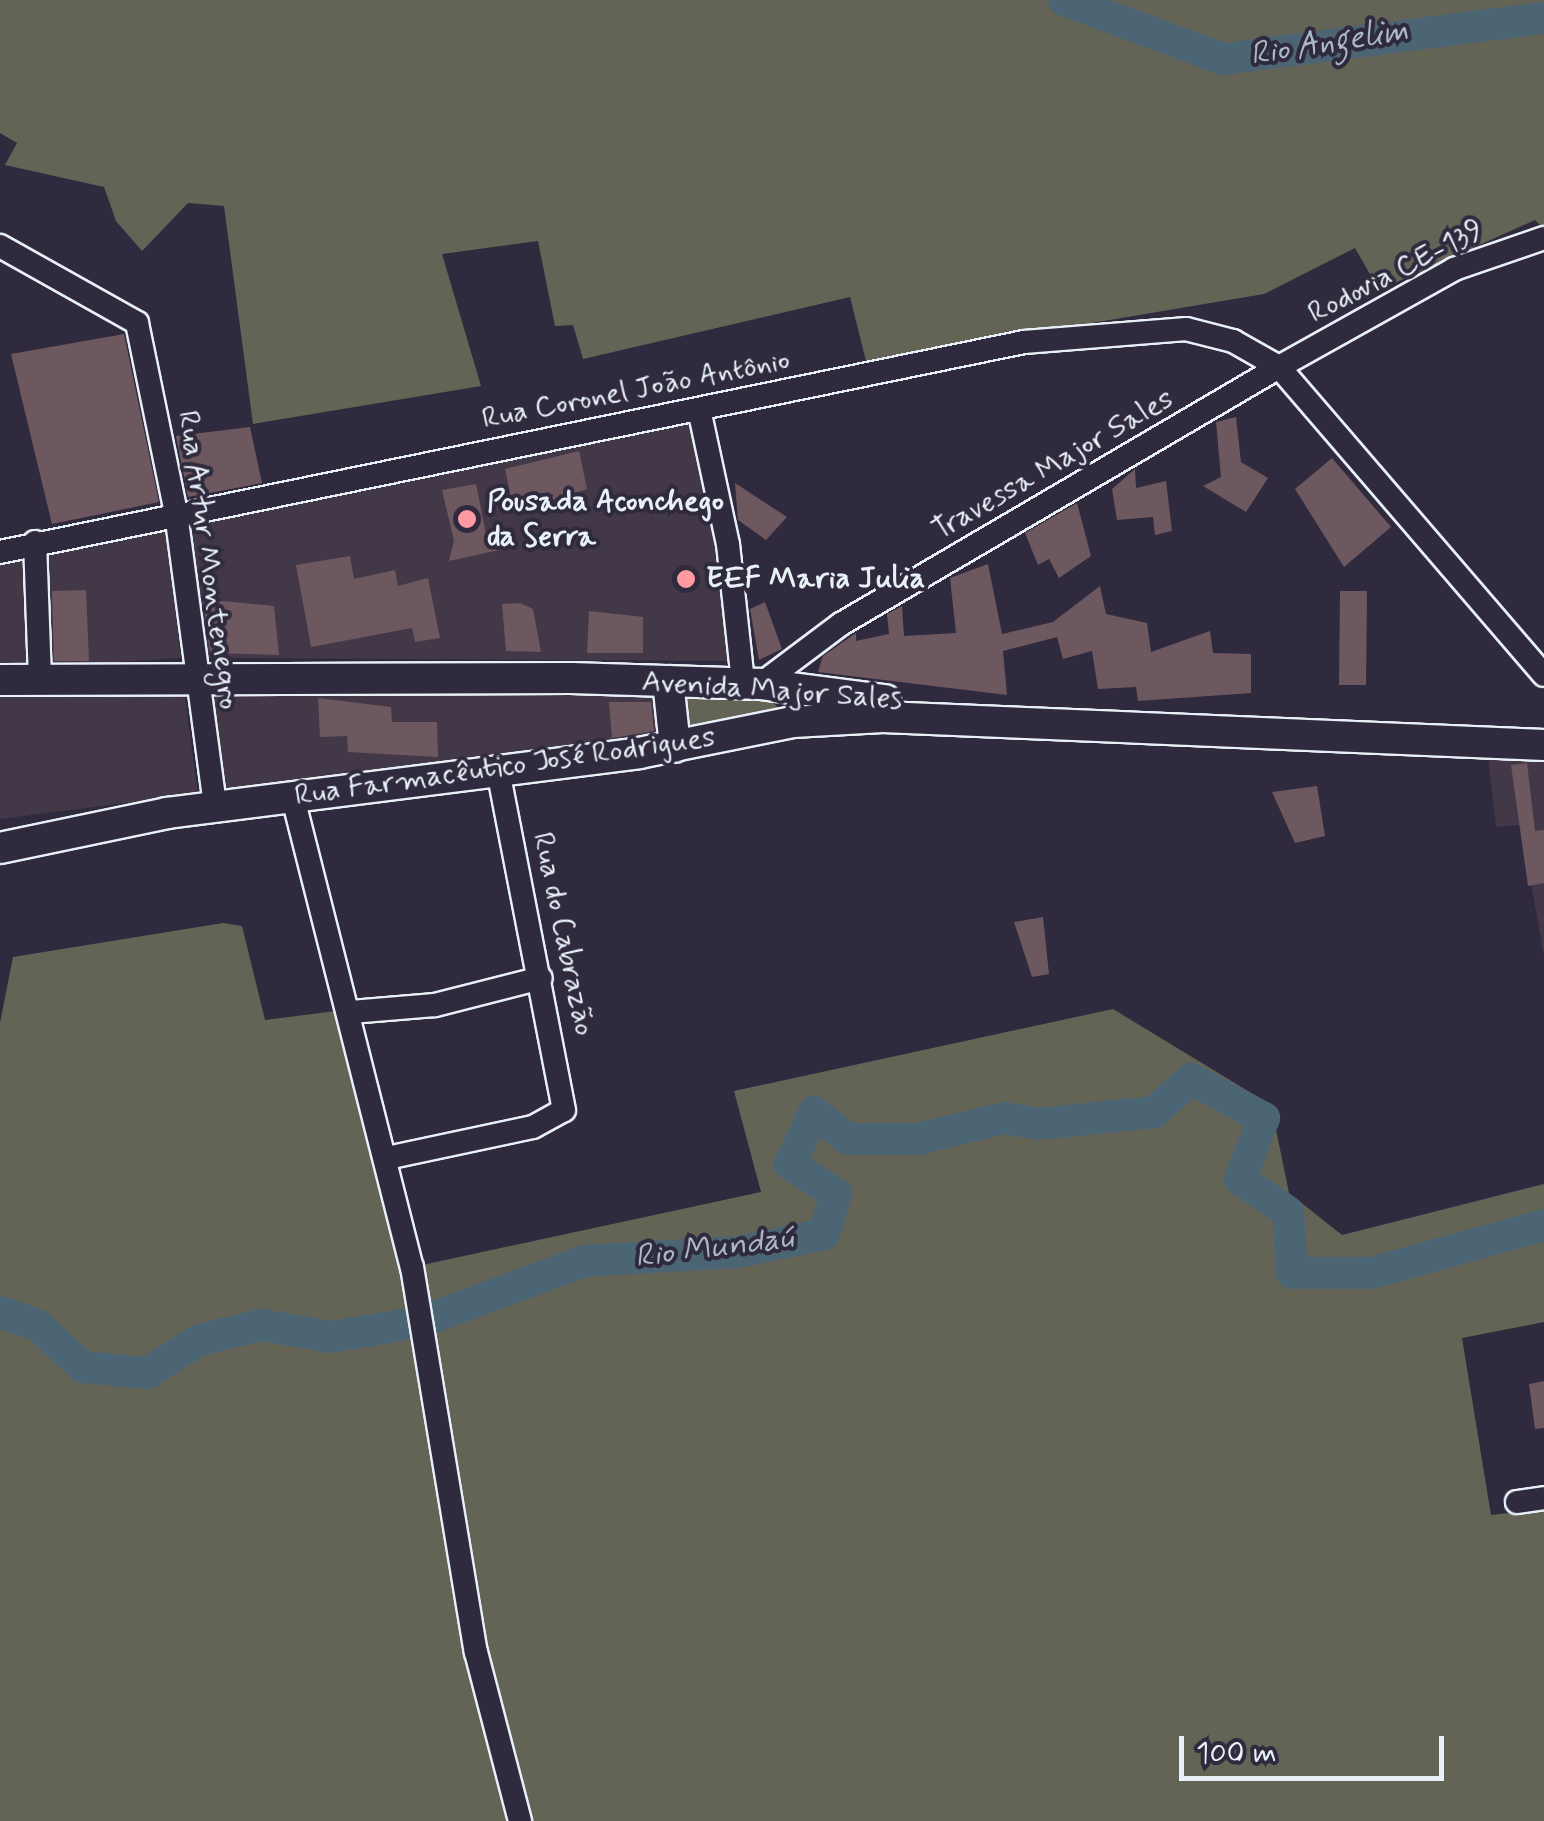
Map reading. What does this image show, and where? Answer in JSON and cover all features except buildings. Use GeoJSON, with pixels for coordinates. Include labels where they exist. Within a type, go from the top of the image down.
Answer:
{"type":"FeatureCollection","features":[{"type":"Feature","properties":{"kind":"main road","name":"Avenida Major Sales"},"geometry":{"type":"LineString","coordinates":[[0,680],[192,673],[668,681],[752,684],[794,707],[1544,727]]}},
{"type":"Feature","properties":{"kind":"main road"},"geometry":{"type":"LineString","coordinates":[[668,681],[675,747]]}},
{"type":"Feature","properties":{"kind":"main road","name":"Rua Farmacêutico José Rodrigues"},"geometry":{"type":"LineString","coordinates":[[0,848],[202,808],[675,747],[794,707]]}},
{"type":"Feature","properties":{"kind":"main road","name":"Avenida Major Sales"},"geometry":{"type":"LineString","coordinates":[[1026,714],[1544,744]]}},
{"type":"Feature","properties":{"kind":"main road","name":"Rua Farmacêutico José Rodrigues"},"geometry":{"type":"LineString","coordinates":[[0,858],[202,808]]}},
{"type":"Feature","properties":{"kind":"street","name":"Rodovia CE-139"},"geometry":{"type":"LineString","coordinates":[[1279,367],[1454,269],[1544,238]]}},
{"type":"Feature","properties":{"kind":"street","name":"Rua Artur Montenegro"},"geometry":{"type":"LineString","coordinates":[[0,246],[137,323],[176,513],[202,808]]}},
{"type":"Feature","properties":{"kind":"street","name":"Rua Coronel João Antônio"},"geometry":{"type":"LineString","coordinates":[[0,552],[176,513],[1112,328],[1212,334],[1279,367]]}},
{"type":"Feature","properties":{"kind":"street"},"geometry":{"type":"LineString","coordinates":[[1279,367],[1544,676]]}},
{"type":"Feature","properties":{"kind":"street","name":"Travessa Major Sales"},"geometry":{"type":"LineString","coordinates":[[752,684],[841,624],[1279,367]]}},
{"type":"Feature","properties":{"kind":"street"},"geometry":{"type":"LineString","coordinates":[[699,409],[752,684]]}},
{"type":"Feature","properties":{"kind":"street"},"geometry":{"type":"LineString","coordinates":[[35,542],[40,678]]}},
{"type":"Feature","properties":{"kind":"street","name":"Rua do Cabrazão"},"geometry":{"type":"LineString","coordinates":[[388,1158],[533,1128],[564,1110],[498,772]]}},
{"type":"Feature","properties":{"kind":"street"},"geometry":{"type":"LineString","coordinates":[[293,798],[388,1158],[412,1267],[476,1652],[520,1821]]}},
{"type":"Feature","properties":{"kind":"street"},"geometry":{"type":"LineString","coordinates":[[351,1012],[435,1005],[541,978]]}},
{"type":"Feature","properties":{"kind":"street"},"geometry":{"type":"LineString","coordinates":[[1516,1502],[1544,1498]]}},
{"type":"Feature","properties":{"kind":"shaded area"},"geometry":{"type":"Polygon","coordinates":[[[698,416],[722,527],[728,661],[200,658],[189,520],[698,416]]]}},
{"type":"Feature","properties":{"kind":"shaded area"},"geometry":{"type":"Polygon","coordinates":[[[165,525],[181,658],[0,669],[0,566],[165,525]]]}},
{"type":"Feature","properties":{"kind":"shaded area"},"geometry":{"type":"Polygon","coordinates":[[[183,682],[198,794],[0,819],[0,689],[183,682]]]}},
{"type":"Feature","properties":{"kind":"shaded area"},"geometry":{"type":"Polygon","coordinates":[[[204,686],[658,693],[658,735],[222,792],[204,686]]]}},
{"type":"Feature","properties":{"kind":"shaded area"},"geometry":{"type":"Polygon","coordinates":[[[1488,755],[1544,755],[1544,957],[1521,825],[1496,827],[1488,755]]]}},
{"type":"Feature","properties":{"kind":"green space"},"geometry":{"type":"Polygon","coordinates":[[[0,0],[1544,0],[1544,229],[1535,220],[1379,290],[1355,248],[1264,294],[866,361],[850,297],[583,359],[573,325],[555,326],[538,241],[442,254],[481,386],[253,424],[224,206],[188,203],[142,251],[116,221],[104,187],[5,165],[17,143],[0,133],[0,0]]]}},
{"type":"Feature","properties":{"kind":"green space"},"geometry":{"type":"Polygon","coordinates":[[[682,697],[770,699],[781,711],[685,729],[682,697]]]}},
{"type":"Feature","properties":{"kind":"green space"},"geometry":{"type":"Polygon","coordinates":[[[223,923],[242,926],[265,1020],[336,1011],[413,1267],[761,1192],[734,1091],[1113,1009],[1271,1105],[1289,1193],[1342,1235],[1544,1184],[1544,1322],[1462,1338],[1491,1515],[1544,1509],[1544,1821],[0,1821],[0,1023],[13,957],[223,923]]]}},
{"type":"Feature","properties":{"kind":"waterway","name":"Rio Angelim"},"geometry":{"type":"LineString","coordinates":[[1064,0],[1223,59],[1544,18]]}},
{"type":"Feature","properties":{"kind":"waterway","name":"Rio Mundaú"},"geometry":{"type":"LineString","coordinates":[[431,1318],[585,1261],[738,1252],[824,1234],[836,1194],[790,1164],[814,1112],[848,1139],[918,1139],[1004,1118],[1038,1124],[1154,1112],[1191,1079],[1264,1118],[1240,1179],[1288,1212],[1292,1273],[1371,1273],[1544,1225]]}},
{"type":"Feature","properties":{"kind":"waterway","name":"Rio Mundaú"},"geometry":{"type":"LineString","coordinates":[[0,1312],[37,1325],[83,1367],[147,1373],[199,1340],[261,1325],[331,1337],[402,1325]]}},
{"type":"Feature","properties":{"kind":"place","name":"Pousada Aconchego da Serra"},"geometry":{"type":"Point","coordinates":[467,519]}},
{"type":"Feature","properties":{"kind":"place","name":"EEF Maria Julia"},"geometry":{"type":"Point","coordinates":[686,579]}}]}
